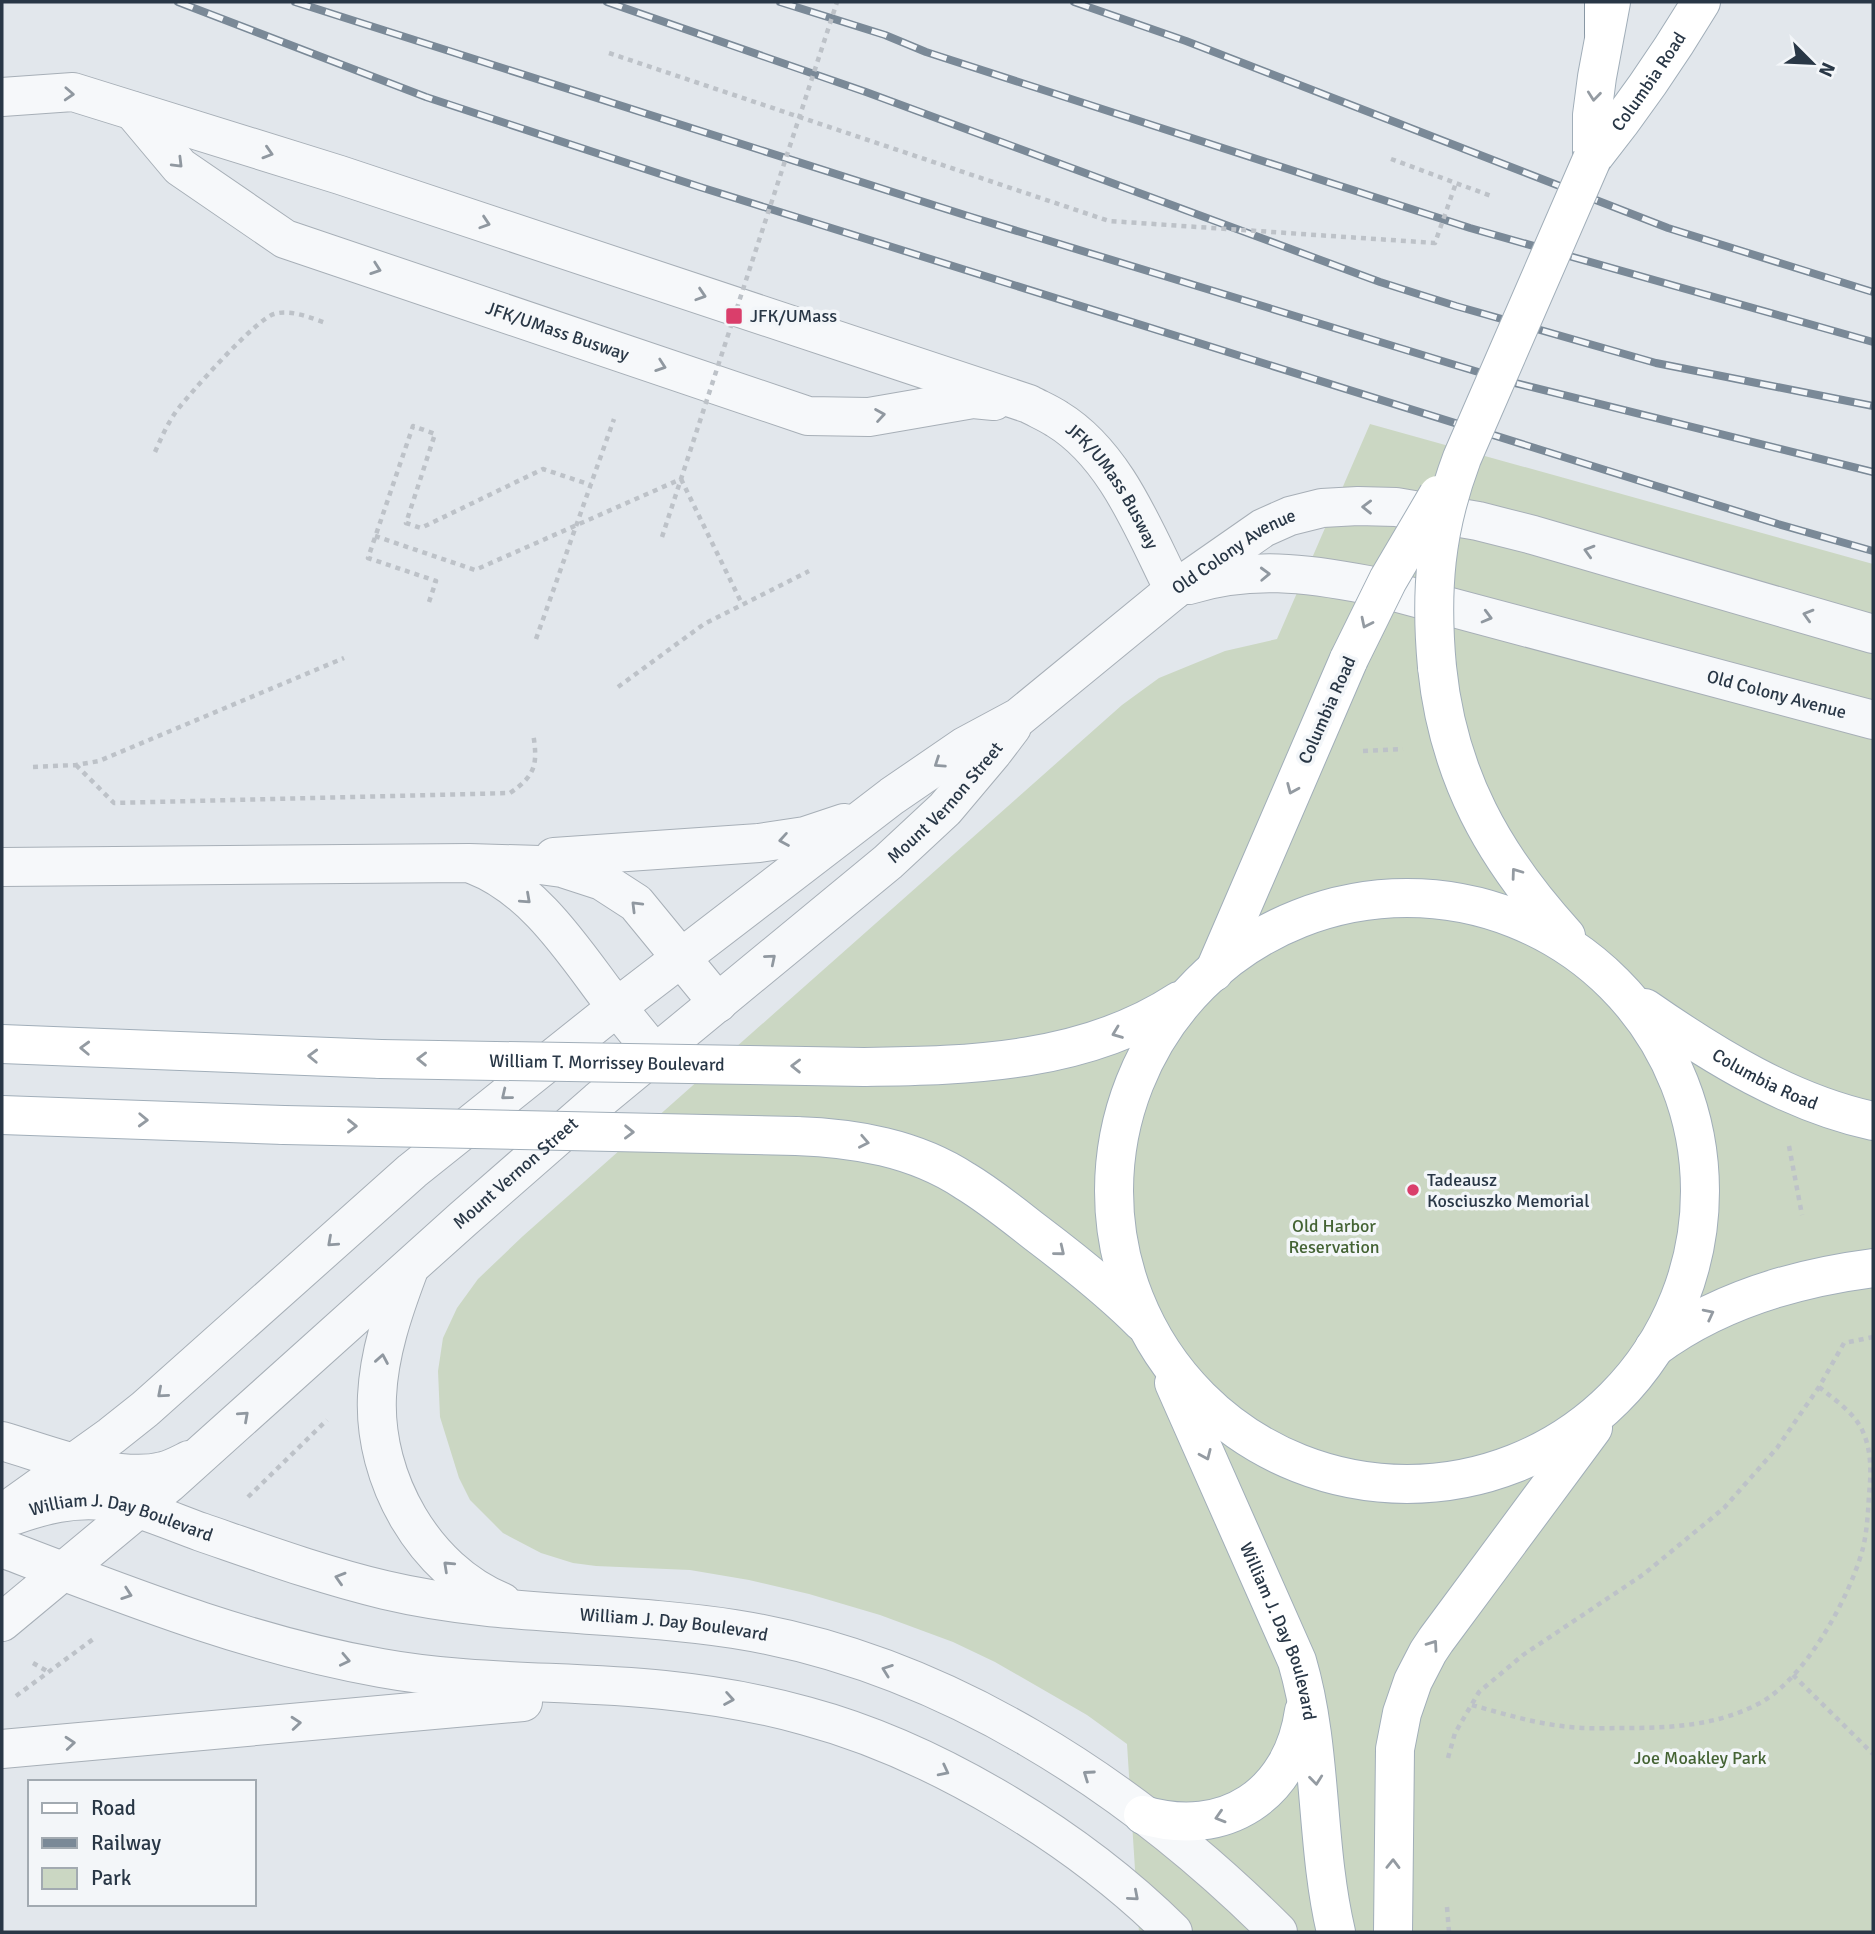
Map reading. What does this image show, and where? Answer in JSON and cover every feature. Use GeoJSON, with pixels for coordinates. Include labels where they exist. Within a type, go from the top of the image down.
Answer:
{"type":"FeatureCollection","features":[{"type":"Feature","properties":{"kind":"main road","name":"Columbia Road"},"geometry":{"type":"LineString","coordinates":[[1591,963],[1538,904],[1497,847],[1470,795],[1451,745],[1440,696],[1434,579],[1440,530],[1462,458],[1592,159],[1668,55],[1701,2]]}},
{"type":"Feature","properties":{"kind":"main road","name":"Columbia Road"},"geometry":{"type":"LineString","coordinates":[[1592,159],[1592,115],[1606,13]]}},
{"type":"Feature","properties":{"kind":"main road","name":"Columbia Road"},"geometry":{"type":"LineString","coordinates":[[1205,980],[1349,659],[1388,580],[1462,458]]}},
{"type":"Feature","properties":{"kind":"main road"},"geometry":{"type":"LineString","coordinates":[[2,1115],[284,1125],[796,1136],[847,1139],[900,1151],[944,1168],[984,1193],[1055,1247],[1127,1308],[1188,1384],[1219,1416],[1257,1443],[1299,1463],[1366,1481],[1412,1484],[1435,1482],[1502,1468],[1524,1460],[1566,1437],[1621,1391],[1652,1350],[1677,1303],[1694,1252],[1698,1225],[1699,1171],[1691,1118],[1673,1067],[1647,1021],[1612,980],[1573,949],[1534,926],[1469,904],[1401,898],[1356,902],[1290,923],[1231,958],[1205,980]]}},
{"type":"Feature","properties":{"kind":"main road","name":"William T. Morrissey Boulevard"},"geometry":{"type":"LineString","coordinates":[[2,1045],[381,1059],[864,1067],[960,1065],[986,1063],[1084,1045],[1136,1026],[1157,1015],[1205,980]]}},
{"type":"Feature","properties":{"kind":"main road","name":"William J. Day Boulevard"},"geometry":{"type":"LineString","coordinates":[[1205,980],[1169,1023],[1145,1062],[1128,1105],[1118,1149],[1116,1217],[1119,1240],[1130,1284],[1297,1661],[1305,1688],[1312,1732],[1324,1860],[1336,1932]]}},
{"type":"Feature","properties":{"kind":"main road","name":"Columbia Road"},"geometry":{"type":"LineString","coordinates":[[1629,998],[1765,1082],[1815,1104],[1873,1121]]}},
{"type":"Feature","properties":{"kind":"main road"},"geometry":{"type":"LineString","coordinates":[[1652,1350],[1677,1331],[1727,1306],[1799,1282],[1873,1269]]}},
{"type":"Feature","properties":{"kind":"main road"},"geometry":{"type":"LineString","coordinates":[[1393,1932],[1395,1749],[1402,1713],[1413,1681],[1436,1640],[1621,1391]]}},
{"type":"Feature","properties":{"kind":"main road"},"geometry":{"type":"LineString","coordinates":[[1143,1815],[1174,1822],[1222,1818],[1238,1811],[1265,1792],[1286,1764],[1296,1741],[1303,1717],[1305,1688]]}},
{"type":"Feature","properties":{"kind":"street","name":"JFK/UMass Busway"},"geometry":{"type":"LineString","coordinates":[[2,97],[73,92],[340,174],[1029,404],[1058,419],[1081,437],[1104,461],[1123,489],[1174,590]]}},
{"type":"Feature","properties":{"kind":"street","name":"JFK/UMass Busway"},"geometry":{"type":"LineString","coordinates":[[133,111],[180,167],[285,239],[808,416],[869,416],[973,399],[1029,404]]}},
{"type":"Feature","properties":{"kind":"street","name":"Old Colony Avenue"},"geometry":{"type":"LineString","coordinates":[[1174,590],[1263,528],[1290,516],[1322,509],[1396,507],[1478,521],[1533,535],[1873,634]]}},
{"type":"Feature","properties":{"kind":"street","name":"Old Colony Avenue"},"geometry":{"type":"LineString","coordinates":[[1174,590],[1201,581],[1230,576],[1292,573],[1328,577],[1368,585],[1873,720]]}},
{"type":"Feature","properties":{"kind":"street","name":"Mount Vernon Street"},"geometry":{"type":"LineString","coordinates":[[2,1514],[145,1409],[371,1206],[617,1007],[872,811],[965,746],[1019,717],[1174,590]]}},
{"type":"Feature","properties":{"kind":"street","name":"Mount Vernon Street"},"geometry":{"type":"LineString","coordinates":[[2,1622],[138,1510],[463,1219],[655,1054],[888,862],[968,782],[1019,717]]}},
{"type":"Feature","properties":{"kind":"street"},"geometry":{"type":"LineString","coordinates":[[469,863],[759,844],[805,836],[872,811]]}},
{"type":"Feature","properties":{"kind":"street","name":"William T. Morrissey Boulevard"},"geometry":{"type":"LineString","coordinates":[[2,867],[469,863],[562,868],[602,881],[636,904],[718,1003]]}},
{"type":"Feature","properties":{"kind":"street","name":"William T. Morrissey Boulevard"},"geometry":{"type":"LineString","coordinates":[[469,863],[494,874],[529,901],[557,931],[655,1054]]}},
{"type":"Feature","properties":{"kind":"street"},"geometry":{"type":"LineString","coordinates":[[409,1268],[385,1343],[377,1397],[381,1444],[390,1480],[414,1526],[446,1565],[488,1596],[528,1610]]}},
{"type":"Feature","properties":{"kind":"street"},"geometry":{"type":"LineString","coordinates":[[2,1441],[129,1474],[164,1471],[201,1454]]}},
{"type":"Feature","properties":{"kind":"street","name":"William J. Day Boulevard"},"geometry":{"type":"LineString","coordinates":[[2,1521],[35,1508],[72,1500],[105,1502],[138,1510],[288,1562],[378,1588],[444,1601],[732,1629],[806,1644],[854,1658],[929,1686],[994,1718],[1073,1765],[1143,1815],[1220,1877],[1278,1932]]}},
{"type":"Feature","properties":{"kind":"street"},"geometry":{"type":"LineString","coordinates":[[2,1548],[225,1628],[295,1649],[378,1668],[474,1680],[662,1690],[725,1698],[780,1709],[839,1726],[895,1747],[997,1800],[1059,1839],[1115,1880],[1173,1932]]}},
{"type":"Feature","properties":{"kind":"street"},"geometry":{"type":"LineString","coordinates":[[2,1749],[662,1690]]}},
{"type":"Feature","properties":{"kind":"path"},"geometry":{"type":"LineString","coordinates":[[662,537],[837,2]]}},
{"type":"Feature","properties":{"kind":"path"},"geometry":{"type":"LineString","coordinates":[[609,53],[1109,221],[1435,243],[1456,183]]}},
{"type":"Feature","properties":{"kind":"path"},"geometry":{"type":"LineString","coordinates":[[1391,159],[1491,196]]}},
{"type":"Feature","properties":{"kind":"path"},"geometry":{"type":"LineString","coordinates":[[155,452],[176,412],[260,322],[272,314],[287,313],[326,324]]}},
{"type":"Feature","properties":{"kind":"path"},"geometry":{"type":"LineString","coordinates":[[536,639],[614,419]]}},
{"type":"Feature","properties":{"kind":"path"},"geometry":{"type":"LineString","coordinates":[[429,602],[436,581],[368,558],[412,426],[435,434],[406,523],[421,528],[543,469],[591,485]]}},
{"type":"Feature","properties":{"kind":"path"},"geometry":{"type":"LineString","coordinates":[[375,536],[475,570],[681,479]]}},
{"type":"Feature","properties":{"kind":"path"},"geometry":{"type":"LineString","coordinates":[[681,479],[742,604]]}},
{"type":"Feature","properties":{"kind":"path"},"geometry":{"type":"LineString","coordinates":[[618,687],[704,624],[809,570]]}},
{"type":"Feature","properties":{"kind":"path"},"geometry":{"type":"LineString","coordinates":[[33,767],[99,761],[344,659]]}},
{"type":"Feature","properties":{"kind":"path"},"geometry":{"type":"LineString","coordinates":[[76,765],[114,803],[510,793],[525,783],[535,765],[533,733]]}},
{"type":"Feature","properties":{"kind":"path"},"geometry":{"type":"LineString","coordinates":[[1351,751],[1411,749]]}},
{"type":"Feature","properties":{"kind":"path"},"geometry":{"type":"LineString","coordinates":[[1787,1138],[1802,1215]]}},
{"type":"Feature","properties":{"kind":"path"},"geometry":{"type":"LineString","coordinates":[[1445,1767],[1455,1732],[1479,1692],[1523,1654],[1644,1574],[1724,1508],[1777,1448],[1819,1387],[1844,1343],[1873,1337]]}},
{"type":"Feature","properties":{"kind":"path"},"geometry":{"type":"LineString","coordinates":[[1472,1705],[1505,1715],[1568,1727],[1673,1728],[1717,1719],[1758,1704],[1779,1689],[1793,1675],[1825,1632],[1860,1558],[1868,1516],[1870,1462],[1863,1432],[1852,1415],[1819,1387]]}},
{"type":"Feature","properties":{"kind":"path"},"geometry":{"type":"LineString","coordinates":[[250,1494],[328,1419]]}},
{"type":"Feature","properties":{"kind":"path"},"geometry":{"type":"LineString","coordinates":[[11,1700],[102,1632]]}},
{"type":"Feature","properties":{"kind":"path"},"geometry":{"type":"LineString","coordinates":[[1793,1675],[1873,1754]]}},
{"type":"Feature","properties":{"kind":"green space","name":"Old Harbor Reservation"},"geometry":{"type":"Polygon","coordinates":[[[1370,424],[1873,564],[1873,1932],[1139,1932],[1127,1744],[1087,1715],[995,1662],[953,1642],[880,1615],[749,1580],[690,1570],[596,1566],[573,1563],[541,1553],[503,1533],[470,1500],[459,1478],[440,1417],[438,1371],[443,1338],[457,1308],[478,1279],[523,1236],[1122,705],[1159,678],[1225,651],[1277,639],[1370,424]]]}},
{"type":"Feature","properties":{"kind":"railway"},"geometry":{"type":"LineString","coordinates":[[178,2],[426,97],[700,187],[1778,524],[1873,551]]}},
{"type":"Feature","properties":{"kind":"railway"},"geometry":{"type":"LineString","coordinates":[[295,2],[968,216],[1511,382],[1873,472]]}},
{"type":"Feature","properties":{"kind":"railway"},"geometry":{"type":"LineString","coordinates":[[607,2],[866,92],[1380,282],[1656,363],[1873,406]]}},
{"type":"Feature","properties":{"kind":"railway"},"geometry":{"type":"LineString","coordinates":[[780,2],[1470,228],[1873,342]]}},
{"type":"Feature","properties":{"kind":"railway"},"geometry":{"type":"LineString","coordinates":[[1074,2],[1186,41],[1668,228],[1873,292]]}},
{"type":"Feature","properties":{"kind":"place","name":"JFK/UMass"},"geometry":{"type":"Point","coordinates":[734,316]}},
{"type":"Feature","properties":{"kind":"place","name":"Tadeausz Kosciuszko Memorial"},"geometry":{"type":"Point","coordinates":[1413,1190]}},
{"type":"Feature","properties":{"kind":"park label","name":"Joe Moakley Park"},"geometry":{"type":"Point","coordinates":[1700,1758]}}]}
